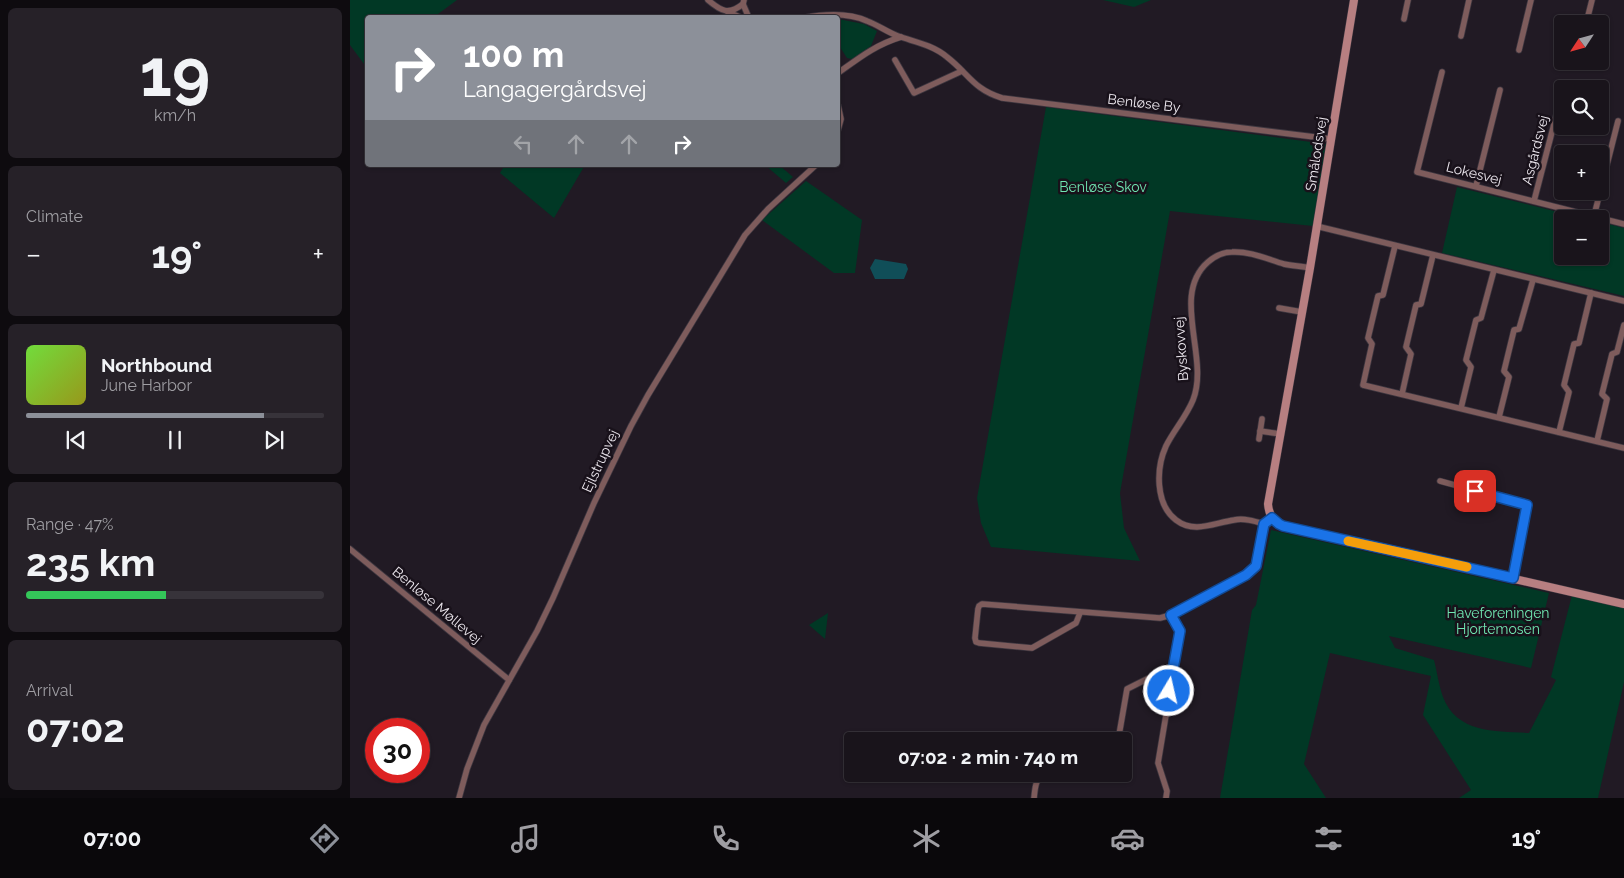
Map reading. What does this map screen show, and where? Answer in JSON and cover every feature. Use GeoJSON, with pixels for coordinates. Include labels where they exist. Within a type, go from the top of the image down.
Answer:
{"type":"FeatureCollection","features":[{"type":"Feature","properties":{"kind":"street"},"geometry":{"type":"LineString","coordinates":[[708,0],[719,8],[735,15]]}},
{"type":"Feature","properties":{"kind":"street","name":"Smålodsvej"},"geometry":{"type":"LineString","coordinates":[[1272,518],[1268,504],[1310,268],[1354,0]]}},
{"type":"Feature","properties":{"kind":"street"},"geometry":{"type":"LineString","coordinates":[[1404,19],[1408,0]]}},
{"type":"Feature","properties":{"kind":"street"},"geometry":{"type":"LineString","coordinates":[[1461,36],[1469,0]]}},
{"type":"Feature","properties":{"kind":"street"},"geometry":{"type":"LineString","coordinates":[[1520,50],[1531,0]]}},
{"type":"Feature","properties":{"kind":"street"},"geometry":{"type":"LineString","coordinates":[[1588,15],[1592,0]]}},
{"type":"Feature","properties":{"kind":"street"},"geometry":{"type":"LineString","coordinates":[[728,12],[735,10],[744,2],[748,15]]}},
{"type":"Feature","properties":{"kind":"street","name":"Benløse By"},"geometry":{"type":"LineString","coordinates":[[819,15],[834,14],[856,17],[868,21],[886,32],[926,45],[938,51],[981,90],[1002,98],[1331,139]]}},
{"type":"Feature","properties":{"kind":"street"},"geometry":{"type":"LineString","coordinates":[[886,32],[886,41]]}},
{"type":"Feature","properties":{"kind":"street"},"geometry":{"type":"LineString","coordinates":[[840,72],[870,49],[886,41],[901,37]]}},
{"type":"Feature","properties":{"kind":"street"},"geometry":{"type":"LineString","coordinates":[[895,60],[914,93],[962,71]]}},
{"type":"Feature","properties":{"kind":"street","name":"Lokesvej"},"geometry":{"type":"LineString","coordinates":[[1442,72],[1417,172],[1570,210]]}},
{"type":"Feature","properties":{"kind":"street"},"geometry":{"type":"LineString","coordinates":[[1476,186],[1500,90]]}},
{"type":"Feature","properties":{"kind":"street"},"geometry":{"type":"LineString","coordinates":[[1596,210],[1618,121]]}},
{"type":"Feature","properties":{"kind":"street","name":"Asgårdsvej"},"geometry":{"type":"LineString","coordinates":[[1534,201],[1554,124]]}},
{"type":"Feature","properties":{"kind":"street","name":"Ejlstrupvej"},"geometry":{"type":"LineString","coordinates":[[459,798],[473,751],[484,725],[554,598],[594,503],[648,395],[745,236],[768,209],[814,167]]}},
{"type":"Feature","properties":{"kind":"street","name":"Lokesvej"},"geometry":{"type":"LineString","coordinates":[[1609,220],[1624,224]]}},
{"type":"Feature","properties":{"kind":"street"},"geometry":{"type":"LineString","coordinates":[[1316,226],[1624,302]]}},
{"type":"Feature","properties":{"kind":"street"},"geometry":{"type":"LineString","coordinates":[[1395,246],[1383,295],[1378,296],[1368,338],[1372,344],[1363,384],[1624,448]]}},
{"type":"Feature","properties":{"kind":"street","name":"Byskovvej"},"geometry":{"type":"LineString","coordinates":[[1264,524],[1247,520],[1235,520],[1193,528],[1176,520],[1168,512],[1160,493],[1161,463],[1165,448],[1186,416],[1194,398],[1198,379],[1198,361],[1191,320],[1191,304],[1195,283],[1204,266],[1221,254],[1232,252],[1255,255],[1286,264],[1310,268]]}},
{"type":"Feature","properties":{"kind":"street"},"geometry":{"type":"LineString","coordinates":[[1402,394],[1411,354],[1406,347],[1416,305],[1421,304],[1433,255]]}},
{"type":"Feature","properties":{"kind":"street"},"geometry":{"type":"LineString","coordinates":[[1461,408],[1470,366],[1466,360],[1476,320],[1481,318],[1494,270]]}},
{"type":"Feature","properties":{"kind":"street"},"geometry":{"type":"LineString","coordinates":[[1499,417],[1509,377],[1504,371],[1514,330],[1519,329],[1533,280]]}},
{"type":"Feature","properties":{"kind":"street"},"geometry":{"type":"LineString","coordinates":[[1559,432],[1569,392],[1564,385],[1574,344],[1579,343],[1591,293]]}},
{"type":"Feature","properties":{"kind":"street"},"geometry":{"type":"LineString","coordinates":[[1279,308],[1302,312]]}},
{"type":"Feature","properties":{"kind":"street"},"geometry":{"type":"LineString","coordinates":[[1597,441],[1607,399],[1602,394],[1612,354],[1617,352],[1624,325]]}},
{"type":"Feature","properties":{"kind":"street"},"geometry":{"type":"LineString","coordinates":[[1259,439],[1262,419]]}},
{"type":"Feature","properties":{"kind":"street"},"geometry":{"type":"LineString","coordinates":[[1260,431],[1281,434]]}},
{"type":"Feature","properties":{"kind":"street"},"geometry":{"type":"LineString","coordinates":[[1440,481],[1527,505],[1513,578]]}},
{"type":"Feature","properties":{"kind":"street"},"geometry":{"type":"LineString","coordinates":[[1080,613],[1076,623],[1032,648],[976,642],[978,609],[982,604],[1160,618],[1171,615],[1246,575],[1256,566],[1264,524],[1272,518],[1283,526],[1624,604]]}},
{"type":"Feature","properties":{"kind":"street","name":"Benløse Møllevej"},"geometry":{"type":"LineString","coordinates":[[350,549],[508,680]]}},
{"type":"Feature","properties":{"kind":"street"},"geometry":{"type":"LineString","coordinates":[[1166,798],[1167,791],[1158,763],[1180,631],[1171,615]]}},
{"type":"Feature","properties":{"kind":"street"},"geometry":{"type":"LineString","coordinates":[[1120,732],[1127,688],[1160,672],[1172,673]]}},
{"type":"Feature","properties":{"kind":"street"},"geometry":{"type":"LineString","coordinates":[[1034,798],[1037,782]]}},
{"type":"Feature","properties":{"kind":"green space"},"geometry":{"type":"Polygon","coordinates":[[[350,0],[457,0],[437,15],[365,15],[365,65],[350,45],[350,0]]]}},
{"type":"Feature","properties":{"kind":"green space"},"geometry":{"type":"Polygon","coordinates":[[[1103,0],[1151,0],[1134,7],[1103,0]]]}},
{"type":"Feature","properties":{"kind":"green space"},"geometry":{"type":"Polygon","coordinates":[[[840,19],[864,24],[877,31],[871,46],[852,59],[847,58],[840,47],[840,19]]]}},
{"type":"Feature","properties":{"kind":"green space","name":"Benløse Skov"},"geometry":{"type":"Polygon","coordinates":[[[1046,107],[1326,144],[1313,226],[1170,211],[1120,493],[1124,528],[1140,561],[991,547],[981,523],[977,498],[1046,107]]]}},
{"type":"Feature","properties":{"kind":"green space"},"geometry":{"type":"Polygon","coordinates":[[[503,167],[584,167],[554,218],[500,173],[503,167]]]}},
{"type":"Feature","properties":{"kind":"green space"},"geometry":{"type":"Polygon","coordinates":[[[767,167],[781,167],[793,177],[786,183],[767,167]]]}},
{"type":"Feature","properties":{"kind":"green space"},"geometry":{"type":"Polygon","coordinates":[[[806,181],[862,220],[855,273],[834,273],[762,220],[806,181]]]}},
{"type":"Feature","properties":{"kind":"green space"},"geometry":{"type":"Polygon","coordinates":[[[1457,187],[1554,211],[1554,265],[1609,265],[1609,224],[1624,228],[1624,296],[1442,253],[1457,187]]]}},
{"type":"Feature","properties":{"kind":"green space","name":"Haveforeningen Hjortemosen"},"geometry":{"type":"Polygon","coordinates":[[[1271,530],[1549,593],[1531,668],[1389,636],[1395,648],[1434,660],[1443,697],[1449,709],[1458,718],[1479,728],[1529,733],[1556,680],[1551,677],[1572,595],[1624,607],[1624,682],[1598,798],[1459,798],[1471,790],[1423,715],[1431,676],[1330,653],[1304,764],[1326,798],[1220,798],[1252,610],[1256,605],[1271,530]]]}},
{"type":"Feature","properties":{"kind":"green space"},"geometry":{"type":"Polygon","coordinates":[[[828,613],[825,639],[809,625],[828,613]]]}},
{"type":"Feature","properties":{"kind":"water"},"geometry":{"type":"Polygon","coordinates":[[[875,259],[906,264],[908,269],[904,279],[875,279],[870,268],[875,259]]]}},
{"type":"Feature","properties":{"kind":"slow traffic"},"geometry":{"type":"LineString","coordinates":[[1348,541],[1467,567]]}},
{"type":"Feature","properties":{"kind":"route"},"geometry":{"type":"LineString","coordinates":[[1169,691],[1180,631],[1171,615],[1246,575],[1256,566],[1264,524],[1272,518],[1283,526],[1513,578],[1527,505],[1475,491]]}}]}
